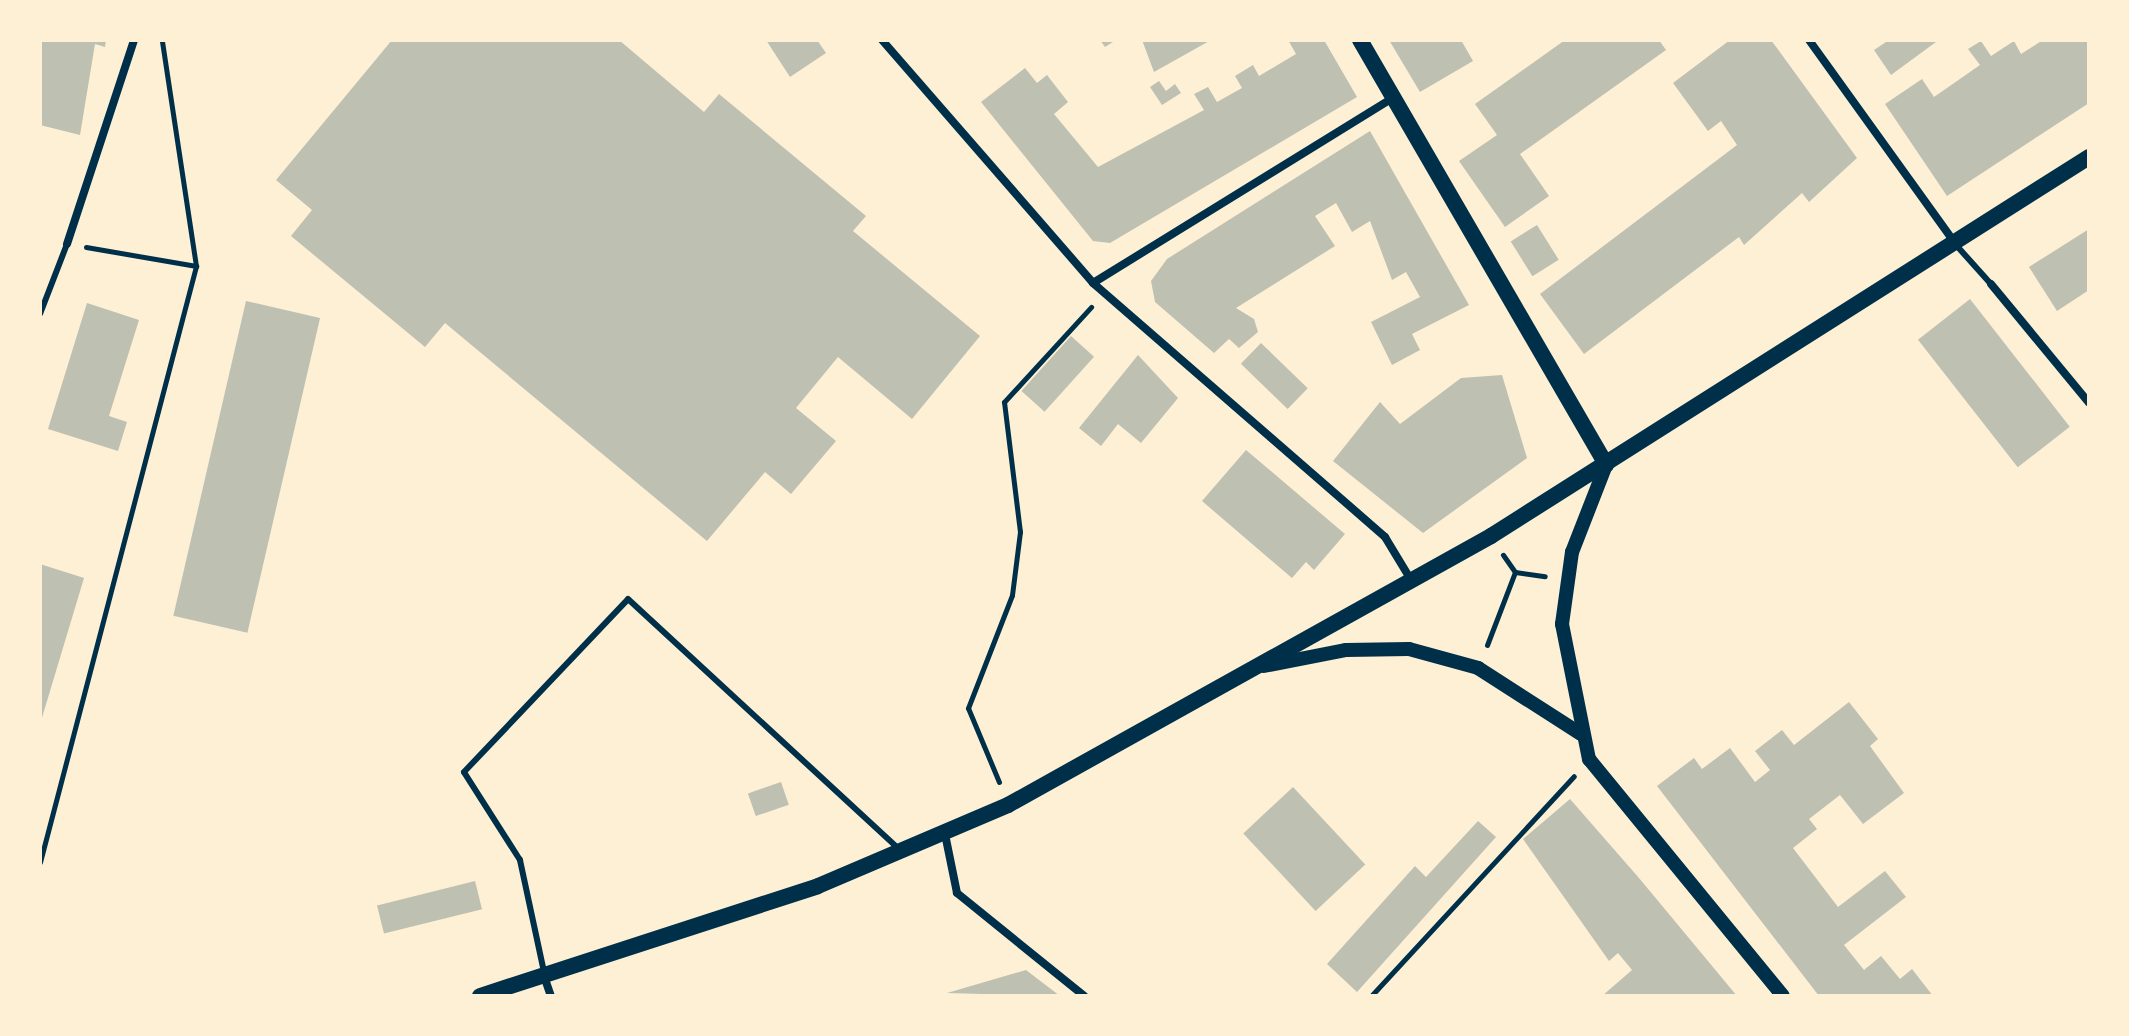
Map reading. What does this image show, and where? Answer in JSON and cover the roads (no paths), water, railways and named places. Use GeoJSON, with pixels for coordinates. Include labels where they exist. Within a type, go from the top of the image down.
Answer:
{"type":"FeatureCollection","features":[{"type":"Feature","properties":{"kind":"main road"},"geometry":{"type":"LineString","coordinates":[[1360,40],[1606,465]]}},
{"type":"Feature","properties":{"kind":"main road"},"geometry":{"type":"LineString","coordinates":[[480,996],[903,853],[1008,805],[1413,583],[1606,465],[2089,157]]}},
{"type":"Feature","properties":{"kind":"street"},"geometry":{"type":"LineString","coordinates":[[67,244],[134,40]]}},
{"type":"Feature","properties":{"kind":"street"},"geometry":{"type":"LineString","coordinates":[[882,40],[1093,283],[1385,537],[1413,583]]}},
{"type":"Feature","properties":{"kind":"street"},"geometry":{"type":"LineString","coordinates":[[1809,40],[1954,242]]}},
{"type":"Feature","properties":{"kind":"street"},"geometry":{"type":"LineString","coordinates":[[1093,283],[1392,98]]}},
{"type":"Feature","properties":{"kind":"street"},"geometry":{"type":"LineString","coordinates":[[1991,284],[2089,403]]}},
{"type":"Feature","properties":{"kind":"street"},"geometry":{"type":"LineString","coordinates":[[1606,465],[1565,578],[1566,664],[1589,759],[1783,996]]}},
{"type":"Feature","properties":{"kind":"street"},"geometry":{"type":"LineString","coordinates":[[1264,666],[1346,650],[1409,649],[1478,668],[1581,734]]}},
{"type":"Feature","properties":{"kind":"street"},"geometry":{"type":"LineString","coordinates":[[945,834],[957,893],[1084,996]]}},
{"type":"Feature","properties":{"kind":"street"},"geometry":{"type":"LineString","coordinates":[[544,975],[551,996]]}},
{"type":"Feature","properties":{"kind":"lane"},"geometry":{"type":"LineString","coordinates":[[1954,242],[1991,284]]}},
{"type":"Feature","properties":{"kind":"lane"},"geometry":{"type":"LineString","coordinates":[[40,314],[67,244]]}},
{"type":"Feature","properties":{"kind":"lane"},"geometry":{"type":"LineString","coordinates":[[544,975],[543,941],[520,860],[464,772],[628,599],[903,853]]}}]}
